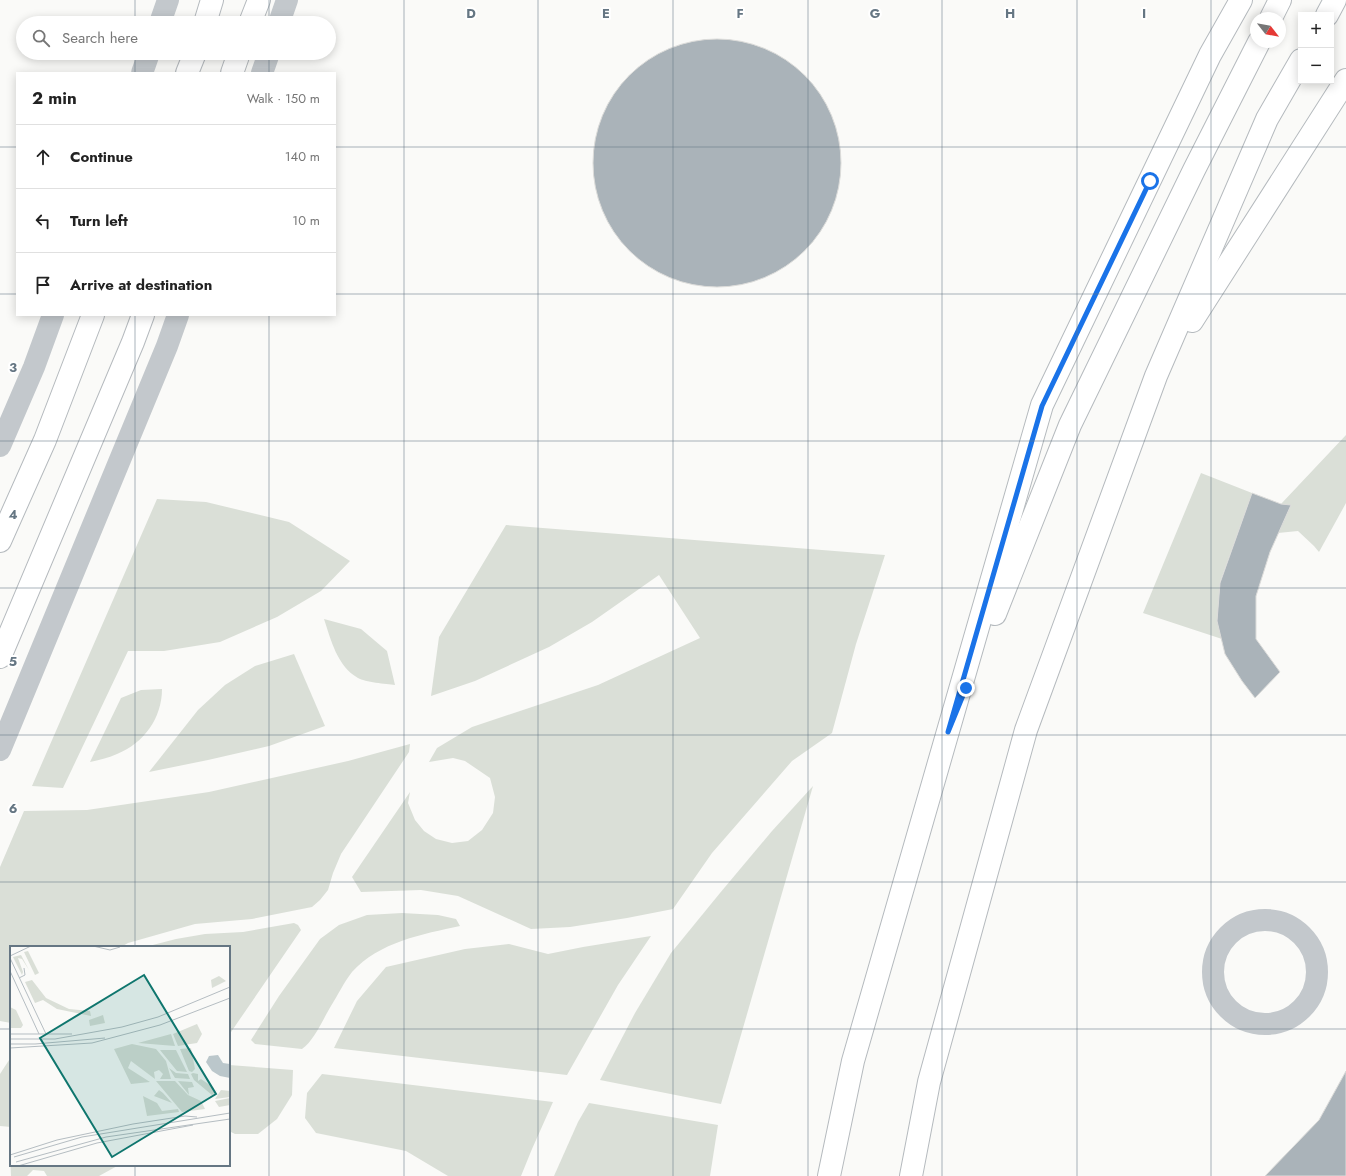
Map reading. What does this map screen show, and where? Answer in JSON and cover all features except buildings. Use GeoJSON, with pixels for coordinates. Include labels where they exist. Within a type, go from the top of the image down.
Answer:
{"type":"FeatureCollection","features":[{"type":"Feature","properties":{"kind":"main road"},"geometry":{"type":"LineString","coordinates":[[207,16],[212,0]]}},
{"type":"Feature","properties":{"kind":"main road"},"geometry":{"type":"LineString","coordinates":[[253,16],[259,0]]}},
{"type":"Feature","properties":{"kind":"main road"},"geometry":{"type":"LineString","coordinates":[[829,1176],[853,1061],[1042,406],[1210,55],[1241,0]]}},
{"type":"Feature","properties":{"kind":"main road"},"geometry":{"type":"LineString","coordinates":[[1274,12],[1280,0]]}},
{"type":"Feature","properties":{"kind":"main road"},"geometry":{"type":"LineString","coordinates":[[1329,12],[1335,0]]}},
{"type":"Feature","properties":{"kind":"main road"},"geometry":{"type":"LineString","coordinates":[[948,732],[1070,425],[1194,170],[1256,48]]}},
{"type":"Feature","properties":{"kind":"main road"},"geometry":{"type":"LineString","coordinates":[[187,72],[192,60]]}},
{"type":"Feature","properties":{"kind":"main road"},"geometry":{"type":"LineString","coordinates":[[232,72],[237,60]]}},
{"type":"Feature","properties":{"kind":"main road"},"geometry":{"type":"LineString","coordinates":[[911,1176],[929,1082],[1026,730],[1156,376],[1267,119],[1298,65]]}},
{"type":"Feature","properties":{"kind":"main road"},"geometry":{"type":"LineString","coordinates":[[1156,376],[1346,80]]}},
{"type":"Feature","properties":{"kind":"main road"},"geometry":{"type":"LineString","coordinates":[[0,541],[45,440],[94,316]]}},
{"type":"Feature","properties":{"kind":"main road"},"geometry":{"type":"LineString","coordinates":[[0,657],[134,342],[143,316]]}},
{"type":"Feature","properties":{"kind":"street"},"geometry":{"type":"LineString","coordinates":[[162,16],[168,0]]}},
{"type":"Feature","properties":{"kind":"street"},"geometry":{"type":"LineString","coordinates":[[281,16],[287,0]]}},
{"type":"Feature","properties":{"kind":"street"},"geometry":{"type":"LineString","coordinates":[[142,72],[147,60]]}},
{"type":"Feature","properties":{"kind":"street"},"geometry":{"type":"LineString","coordinates":[[262,72],[267,60]]}},
{"type":"Feature","properties":{"kind":"street"},"geometry":{"type":"LineString","coordinates":[[0,446],[34,367],[53,316]]}},
{"type":"Feature","properties":{"kind":"street"},"geometry":{"type":"LineString","coordinates":[[0,750],[167,346],[178,316]]}},
{"type":"Feature","properties":{"kind":"street"},"geometry":{"type":"LineString","coordinates":[[1263,920],[1279,922],[1294,929],[1307,941],[1315,956],[1317,973],[1315,989],[1306,1005],[1293,1017],[1276,1024],[1259,1025],[1242,1020],[1228,1010],[1217,996],[1212,978],[1214,961],[1220,945],[1227,936],[1231,932],[1246,924],[1263,920]]}},
{"type":"Feature","properties":{"kind":"shaded area"},"geometry":{"type":"Polygon","coordinates":[[[1346,435],[1346,503],[1319,552],[1298,531],[1278,533],[1291,505],[1281,504],[1346,435]]]}},
{"type":"Feature","properties":{"kind":"shaded area"},"geometry":{"type":"Polygon","coordinates":[[[1201,473],[1252,493],[1220,582],[1217,621],[1222,639],[1143,613],[1201,473]]]}},
{"type":"Feature","properties":{"kind":"shaded area"},"geometry":{"type":"Polygon","coordinates":[[[157,499],[206,502],[289,522],[350,561],[321,591],[277,617],[220,642],[164,651],[128,651],[63,788],[32,786],[157,499]]]}},
{"type":"Feature","properties":{"kind":"shaded area"},"geometry":{"type":"Polygon","coordinates":[[[506,525],[885,555],[856,644],[832,733],[792,761],[712,853],[673,909],[570,927],[531,929],[458,896],[421,890],[361,892],[352,877],[410,792],[408,803],[415,820],[424,831],[436,839],[452,843],[468,841],[482,830],[493,813],[495,797],[490,778],[465,761],[453,758],[429,762],[437,748],[472,727],[598,685],[700,638],[659,575],[592,622],[549,647],[475,681],[431,696],[439,637],[506,525]]]}},
{"type":"Feature","properties":{"kind":"shaded area"},"geometry":{"type":"Polygon","coordinates":[[[324,619],[361,629],[387,651],[395,685],[365,681],[351,673],[340,660],[336,652],[324,619]]]}},
{"type":"Feature","properties":{"kind":"shaded area"},"geometry":{"type":"Polygon","coordinates":[[[294,654],[325,726],[269,746],[149,772],[198,710],[225,685],[255,666],[294,654]]]}},
{"type":"Feature","properties":{"kind":"shaded area"},"geometry":{"type":"Polygon","coordinates":[[[162,689],[159,710],[150,728],[143,736],[127,749],[117,754],[90,762],[121,698],[141,690],[162,689]]]}},
{"type":"Feature","properties":{"kind":"shaded area"},"geometry":{"type":"Polygon","coordinates":[[[410,744],[409,752],[341,854],[328,890],[312,907],[252,919],[195,924],[128,943],[123,946],[10,946],[10,1023],[0,1021],[0,867],[24,811],[87,810],[209,792],[348,761],[410,744]]]}},
{"type":"Feature","properties":{"kind":"shaded area"},"geometry":{"type":"Polygon","coordinates":[[[813,786],[721,1104],[600,1080],[635,1013],[671,953],[772,831],[813,786]]]}},
{"type":"Feature","properties":{"kind":"shaded area"},"geometry":{"type":"Polygon","coordinates":[[[402,913],[438,915],[456,919],[460,926],[431,932],[388,946],[363,962],[349,976],[314,1035],[302,1049],[255,1044],[251,1040],[279,996],[320,939],[339,925],[367,915],[402,913]]]}},
{"type":"Feature","properties":{"kind":"shaded area"},"geometry":{"type":"Polygon","coordinates":[[[294,923],[298,925],[301,930],[230,1034],[230,946],[149,946],[205,934],[243,932],[294,923]]]}},
{"type":"Feature","properties":{"kind":"shaded area"},"geometry":{"type":"Polygon","coordinates":[[[651,936],[618,985],[567,1075],[334,1048],[357,1001],[386,967],[465,949],[509,944],[548,954],[651,936]]]}},
{"type":"Feature","properties":{"kind":"shaded area"},"geometry":{"type":"Polygon","coordinates":[[[10,1059],[10,1127],[0,1126],[0,1074],[10,1059]]]}},
{"type":"Feature","properties":{"kind":"shaded area"},"geometry":{"type":"Polygon","coordinates":[[[230,1065],[293,1070],[292,1095],[277,1119],[258,1134],[235,1134],[230,1132],[230,1065]]]}},
{"type":"Feature","properties":{"kind":"shaded area"},"geometry":{"type":"Polygon","coordinates":[[[322,1074],[553,1102],[521,1176],[448,1176],[406,1151],[316,1133],[305,1118],[307,1093],[322,1074]]]}},
{"type":"Feature","properties":{"kind":"shaded area"},"geometry":{"type":"Polygon","coordinates":[[[589,1103],[718,1125],[710,1176],[554,1176],[578,1122],[589,1103]]]}},
{"type":"Feature","properties":{"kind":"shaded area"},"geometry":{"type":"Polygon","coordinates":[[[11,1166],[117,1166],[99,1176],[47,1176],[44,1171],[33,1170],[27,1176],[11,1176],[11,1166]]]}},
{"type":"Feature","properties":{"kind":"route"},"geometry":{"type":"LineString","coordinates":[[966,688],[948,732],[1042,406],[1150,181]]}}]}
